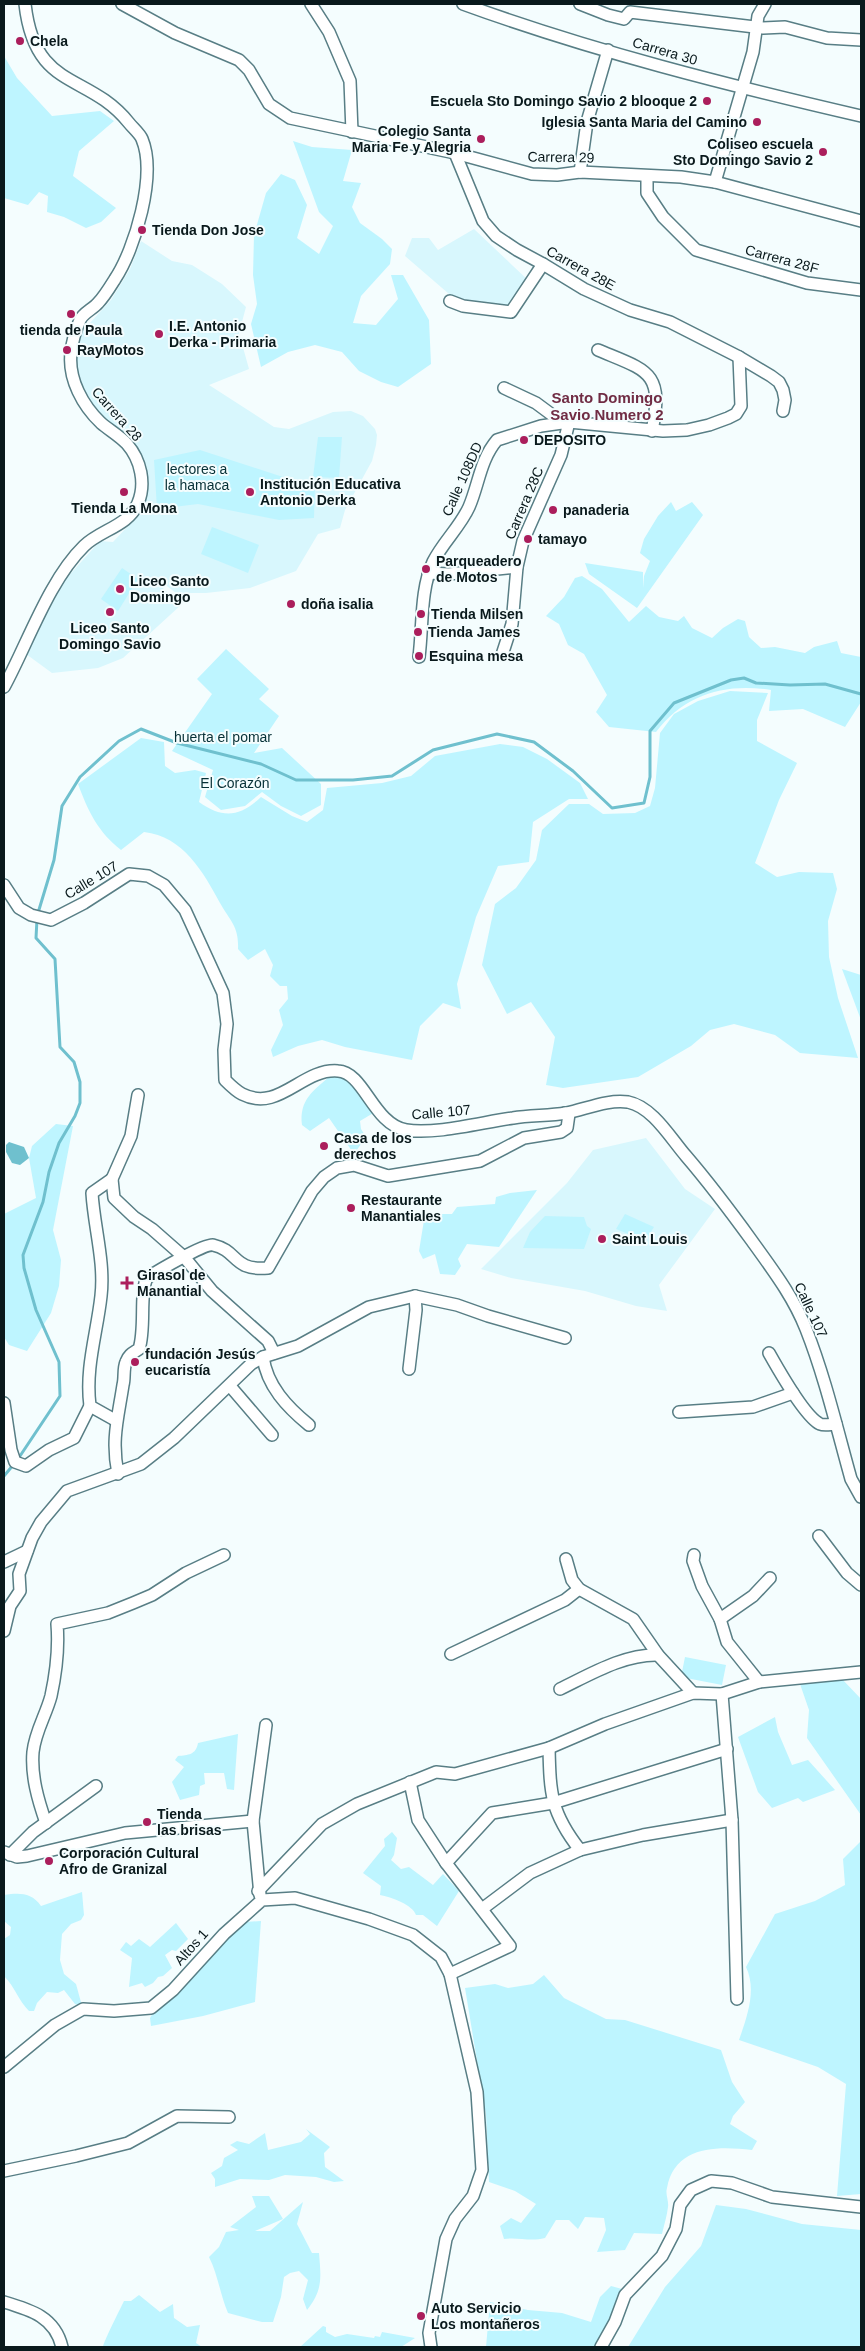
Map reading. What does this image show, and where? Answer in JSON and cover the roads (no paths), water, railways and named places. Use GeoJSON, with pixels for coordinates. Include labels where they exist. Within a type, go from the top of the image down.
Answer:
{"type":"FeatureCollection","features":[{"type":"Feature","properties":{"kind":"street","name":"Carrera 28"},"geometry":{"type":"LineString","coordinates":[[4,688],[39,617],[71,559],[86,544],[122,522],[138,505],[143,485],[138,463],[127,444],[100,422],[81,399],[73,375],[71,353],[80,319],[98,303],[115,280],[127,260],[136,235],[144,201],[147,172],[142,139],[122,114],[53,70],[37,50],[27,23],[25,4]]}},
{"type":"Feature","properties":{"kind":"street","name":"Carrera 29"},"geometry":{"type":"LineString","coordinates":[[122,4],[140,7],[174,33],[239,60],[249,70],[262,95],[281,113],[290,118],[455,153],[532,174],[557,175],[580,172],[681,177],[715,182],[861,221]]}},
{"type":"Feature","properties":{"kind":"street"},"geometry":{"type":"LineString","coordinates":[[311,4],[329,32],[350,81],[352,132]]}},
{"type":"Feature","properties":{"kind":"street","name":"Carrera 30"},"geometry":{"type":"LineString","coordinates":[[463,4],[496,10],[608,50],[740,88],[861,116]]}},
{"type":"Feature","properties":{"kind":"street"},"geometry":{"type":"LineString","coordinates":[[580,4],[624,19],[630,12],[757,21],[763,28],[785,27],[827,38],[861,40]]}},
{"type":"Feature","properties":{"kind":"street"},"geometry":{"type":"LineString","coordinates":[[715,182],[740,88],[753,52],[757,21],[765,4]]}},
{"type":"Feature","properties":{"kind":"street"},"geometry":{"type":"LineString","coordinates":[[580,172],[587,122],[608,50]]}},
{"type":"Feature","properties":{"kind":"street","name":"Carrera 28E"},"geometry":{"type":"LineString","coordinates":[[455,153],[483,221],[496,236],[594,294],[630,310],[670,322],[739,357],[779,382],[785,400],[783,411]]}},
{"type":"Feature","properties":{"kind":"street","name":"Carrera 28F"},"geometry":{"type":"LineString","coordinates":[[647,176],[647,193],[662,217],[696,250],[807,283],[861,290]]}},
{"type":"Feature","properties":{"kind":"street"},"geometry":{"type":"LineString","coordinates":[[450,301],[463,306],[511,312],[543,264]]}},
{"type":"Feature","properties":{"kind":"street"},"geometry":{"type":"LineString","coordinates":[[598,350],[637,367],[650,378],[657,391],[657,404],[652,431]]}},
{"type":"Feature","properties":{"kind":"street","name":"Calle 108DD"},"geometry":{"type":"LineString","coordinates":[[419,657],[425,585],[428,573],[440,549],[466,513],[481,468],[490,448],[497,440],[519,432],[566,423],[652,431],[687,430],[709,425],[736,414],[741,406],[739,357]]}},
{"type":"Feature","properties":{"kind":"street"},"geometry":{"type":"LineString","coordinates":[[504,388],[536,403],[566,423]]}},
{"type":"Feature","properties":{"kind":"street","name":"Carrera 28C"},"geometry":{"type":"LineString","coordinates":[[502,655],[512,624],[517,567],[528,528],[561,455],[566,423]]}},
{"type":"Feature","properties":{"kind":"street"},"geometry":{"type":"LineString","coordinates":[[428,573],[459,574],[517,567]]}},
{"type":"Feature","properties":{"kind":"street","name":"Calle 107"},"geometry":{"type":"LineString","coordinates":[[4,886],[19,908],[31,915],[51,920],[84,903],[129,874],[148,876],[164,885],[185,910],[223,993],[227,1024],[224,1050],[225,1080],[241,1094],[255,1098],[276,1098],[306,1078],[338,1070],[349,1073],[379,1113],[392,1125],[406,1130],[457,1127],[514,1117],[565,1113],[613,1102],[628,1102],[652,1116],[723,1200],[789,1295],[806,1328],[851,1479],[861,1497]]}},
{"type":"Feature","properties":{"kind":"street"},"geometry":{"type":"LineString","coordinates":[[138,1095],[131,1136],[112,1179],[113,1195],[118,1203],[185,1258],[212,1291],[268,1341],[274,1353]]}},
{"type":"Feature","properties":{"kind":"street"},"geometry":{"type":"LineString","coordinates":[[118,1474],[115,1458],[115,1420],[126,1362],[131,1352],[139,1349],[141,1342],[144,1320],[144,1284],[153,1274],[185,1258],[198,1248],[211,1244],[226,1250],[243,1266],[256,1269],[268,1268],[312,1191],[324,1177],[337,1168],[354,1165],[388,1176],[480,1161],[524,1138],[561,1132],[567,1128],[569,1122],[570,1114],[565,1113]]}},
{"type":"Feature","properties":{"kind":"street"},"geometry":{"type":"LineString","coordinates":[[4,1403],[11,1450],[16,1462],[26,1466],[49,1450],[74,1438],[90,1406],[90,1371],[101,1295],[101,1268],[92,1193],[112,1179]]}},
{"type":"Feature","properties":{"kind":"street"},"geometry":{"type":"LineString","coordinates":[[409,1369],[416,1310],[415,1296]]}},
{"type":"Feature","properties":{"kind":"street"},"geometry":{"type":"LineString","coordinates":[[4,1631],[11,1604],[20,1591],[19,1574],[27,1551],[41,1522],[67,1491],[118,1474],[151,1456],[230,1386],[251,1364],[263,1357],[298,1346],[369,1307],[415,1296],[457,1305],[565,1338]]}},
{"type":"Feature","properties":{"kind":"street"},"geometry":{"type":"LineString","coordinates":[[769,1353],[793,1393],[820,1424],[836,1424]]}},
{"type":"Feature","properties":{"kind":"street"},"geometry":{"type":"LineString","coordinates":[[263,1357],[274,1389],[309,1425]]}},
{"type":"Feature","properties":{"kind":"street"},"geometry":{"type":"LineString","coordinates":[[230,1386],[272,1435]]}},
{"type":"Feature","properties":{"kind":"street"},"geometry":{"type":"LineString","coordinates":[[679,1412],[753,1407],[793,1393]]}},
{"type":"Feature","properties":{"kind":"street"},"geometry":{"type":"LineString","coordinates":[[90,1406],[115,1420]]}},
{"type":"Feature","properties":{"kind":"street"},"geometry":{"type":"LineString","coordinates":[[818,1536],[847,1573],[861,1585]]}},
{"type":"Feature","properties":{"kind":"street"},"geometry":{"type":"LineString","coordinates":[[4,1562],[27,1551]]}},
{"type":"Feature","properties":{"kind":"street"},"geometry":{"type":"LineString","coordinates":[[46,1823],[36,1796],[33,1752],[50,1698],[57,1660],[57,1624],[108,1612],[152,1596],[186,1573],[224,1555]]}},
{"type":"Feature","properties":{"kind":"street"},"geometry":{"type":"LineString","coordinates":[[694,1555],[702,1586],[720,1619],[727,1642],[760,1682]]}},
{"type":"Feature","properties":{"kind":"street"},"geometry":{"type":"LineString","coordinates":[[566,1559],[572,1580],[579,1589],[633,1619],[658,1655],[693,1693],[722,1694],[760,1682],[861,1672]]}},
{"type":"Feature","properties":{"kind":"street"},"geometry":{"type":"LineString","coordinates":[[720,1619],[753,1596],[770,1578]]}},
{"type":"Feature","properties":{"kind":"street"},"geometry":{"type":"LineString","coordinates":[[451,1654],[566,1600],[579,1589]]}},
{"type":"Feature","properties":{"kind":"street"},"geometry":{"type":"LineString","coordinates":[[560,1689],[608,1666],[643,1654],[658,1655]]}},
{"type":"Feature","properties":{"kind":"street","name":"Altos 1"},"geometry":{"type":"LineString","coordinates":[[4,2068],[55,2025],[82,2009],[114,2011],[151,2008],[173,1990],[260,1896],[322,1824],[357,1804],[436,1772],[455,1774],[549,1748],[605,1724],[693,1693]]}},
{"type":"Feature","properties":{"kind":"street"},"geometry":{"type":"LineString","coordinates":[[722,1694],[728,1749],[732,1820],[737,1999]]}},
{"type":"Feature","properties":{"kind":"street"},"geometry":{"type":"LineString","coordinates":[[266,1725],[253,1821],[260,1896],[295,1898],[369,1920],[412,1936],[441,1957],[450,1974],[477,2092],[482,2170],[473,2196],[455,2219],[446,2240],[429,2333],[431,2347]]}},
{"type":"Feature","properties":{"kind":"street"},"geometry":{"type":"LineString","coordinates":[[549,1748],[553,1803],[556,1816],[580,1850]]}},
{"type":"Feature","properties":{"kind":"street"},"geometry":{"type":"LineString","coordinates":[[446,1863],[492,1813],[553,1803],[728,1749]]}},
{"type":"Feature","properties":{"kind":"street"},"geometry":{"type":"LineString","coordinates":[[410,1782],[418,1820],[446,1863],[510,1946],[450,1974]]}},
{"type":"Feature","properties":{"kind":"street"},"geometry":{"type":"LineString","coordinates":[[7,1854],[96,1786]]}},
{"type":"Feature","properties":{"kind":"street"},"geometry":{"type":"LineString","coordinates":[[482,1909],[530,1873],[580,1850],[643,1835],[732,1820]]}},
{"type":"Feature","properties":{"kind":"street"},"geometry":{"type":"LineString","coordinates":[[7,1854],[16,1857],[33,1855],[125,1833],[253,1821]]}},
{"type":"Feature","properties":{"kind":"street"},"geometry":{"type":"LineString","coordinates":[[4,2170],[76,2156],[128,2142],[177,2116],[229,2117]]}},
{"type":"Feature","properties":{"kind":"street"},"geometry":{"type":"LineString","coordinates":[[601,2347],[615,2322],[625,2295],[662,2256],[676,2229],[680,2205],[691,2190],[711,2181],[732,2182],[772,2197],[861,2207]]}},
{"type":"Feature","properties":{"kind":"street"},"geometry":{"type":"LineString","coordinates":[[4,2302],[45,2318],[59,2336],[62,2347]]}},
{"type":"Feature","properties":{"kind":"waterway"},"geometry":{"type":"LineString","coordinates":[[38,913],[54,860],[62,806],[80,777],[119,741],[141,729],[177,743],[261,764],[296,780],[353,780],[392,776],[433,750],[497,734],[534,742],[573,771],[612,808],[644,803],[650,777],[650,731],[674,703],[731,680],[744,678],[756,683],[790,685],[825,684],[861,694]]}},
{"type":"Feature","properties":{"kind":"waterway"},"geometry":{"type":"LineString","coordinates":[[18,1459],[60,1396],[59,1362],[36,1310],[24,1268],[23,1255],[43,1202],[49,1172],[59,1143],[75,1116],[80,1103],[80,1082],[74,1062],[60,1047],[55,959],[36,938],[37,919]]}},
{"type":"Feature","properties":{"kind":"waterway"},"geometry":{"type":"LineString","coordinates":[[4,1476],[14,1464]]}},
{"type":"Feature","properties":{"kind":"place","name":"Chela"},"geometry":{"type":"Point","coordinates":[20,41]}},
{"type":"Feature","properties":{"kind":"place","name":"Escuela Sto Domingo Savio 2 blooque 2"},"geometry":{"type":"Point","coordinates":[707,101]}},
{"type":"Feature","properties":{"kind":"place","name":"Iglesia Santa Maria del Camino"},"geometry":{"type":"Point","coordinates":[757,122]}},
{"type":"Feature","properties":{"kind":"place","name":"Colegio Santa Maria Fe y Alegria"},"geometry":{"type":"Point","coordinates":[481,139]}},
{"type":"Feature","properties":{"kind":"place","name":"Coliseo escuela Sto Domingo Savio 2"},"geometry":{"type":"Point","coordinates":[823,152]}},
{"type":"Feature","properties":{"kind":"place","name":"Tienda Don Jose"},"geometry":{"type":"Point","coordinates":[142,230]}},
{"type":"Feature","properties":{"kind":"place","name":"tienda de Paula"},"geometry":{"type":"Point","coordinates":[71,314]}},
{"type":"Feature","properties":{"kind":"place","name":"I.E. Antonio Derka - Primaria"},"geometry":{"type":"Point","coordinates":[159,334]}},
{"type":"Feature","properties":{"kind":"place","name":"RayMotos"},"geometry":{"type":"Point","coordinates":[67,350]}},
{"type":"Feature","properties":{"kind":"place","name":"DEPOSITO"},"geometry":{"type":"Point","coordinates":[524,440]}},
{"type":"Feature","properties":{"kind":"place","name":"Tienda La Mona"},"geometry":{"type":"Point","coordinates":[124,492]}},
{"type":"Feature","properties":{"kind":"place","name":"Institución Educativa Antonio Derka"},"geometry":{"type":"Point","coordinates":[250,492]}},
{"type":"Feature","properties":{"kind":"place","name":"panaderia"},"geometry":{"type":"Point","coordinates":[553,510]}},
{"type":"Feature","properties":{"kind":"place","name":"tamayo"},"geometry":{"type":"Point","coordinates":[528,539]}},
{"type":"Feature","properties":{"kind":"place","name":"Parqueadero de Motos"},"geometry":{"type":"Point","coordinates":[426,569]}},
{"type":"Feature","properties":{"kind":"place","name":"Liceo Santo Domingo"},"geometry":{"type":"Point","coordinates":[120,589]}},
{"type":"Feature","properties":{"kind":"place","name":"doña isalia"},"geometry":{"type":"Point","coordinates":[291,604]}},
{"type":"Feature","properties":{"kind":"place","name":"Liceo Santo Domingo Savio"},"geometry":{"type":"Point","coordinates":[110,612]}},
{"type":"Feature","properties":{"kind":"place","name":"Tienda Milsen"},"geometry":{"type":"Point","coordinates":[421,614]}},
{"type":"Feature","properties":{"kind":"place","name":"Tienda James"},"geometry":{"type":"Point","coordinates":[418,632]}},
{"type":"Feature","properties":{"kind":"place","name":"Esquina mesa"},"geometry":{"type":"Point","coordinates":[419,656]}},
{"type":"Feature","properties":{"kind":"place","name":"Casa de los derechos"},"geometry":{"type":"Point","coordinates":[324,1146]}},
{"type":"Feature","properties":{"kind":"place","name":"Restaurante Manantiales"},"geometry":{"type":"Point","coordinates":[351,1208]}},
{"type":"Feature","properties":{"kind":"place","name":"Saint Louis"},"geometry":{"type":"Point","coordinates":[602,1239]}},
{"type":"Feature","properties":{"kind":"place","name":"Girasol de Manantial"},"geometry":{"type":"Point","coordinates":[127,1283]}},
{"type":"Feature","properties":{"kind":"place","name":"fundación Jesús eucaristía"},"geometry":{"type":"Point","coordinates":[135,1362]}},
{"type":"Feature","properties":{"kind":"place","name":"Tienda las brisas"},"geometry":{"type":"Point","coordinates":[147,1822]}},
{"type":"Feature","properties":{"kind":"place","name":"Corporación Cultural Afro de Granizal"},"geometry":{"type":"Point","coordinates":[49,1861]}},
{"type":"Feature","properties":{"kind":"place","name":"Auto Servicio Los montañeros"},"geometry":{"type":"Point","coordinates":[421,2316]}},
{"type":"Feature","properties":{"kind":"district","name":"Santo Domingo Savio Numero 2"},"geometry":{"type":"Point","coordinates":[607,406]}},
{"type":"Feature","properties":{"kind":"park label","name":"lectores a la hamaca"},"geometry":{"type":"Point","coordinates":[197,478]}},
{"type":"Feature","properties":{"kind":"park label","name":"huerta el pomar"},"geometry":{"type":"Point","coordinates":[223,737]}},
{"type":"Feature","properties":{"kind":"park label","name":"El Corazón"},"geometry":{"type":"Point","coordinates":[235,783]}}]}
